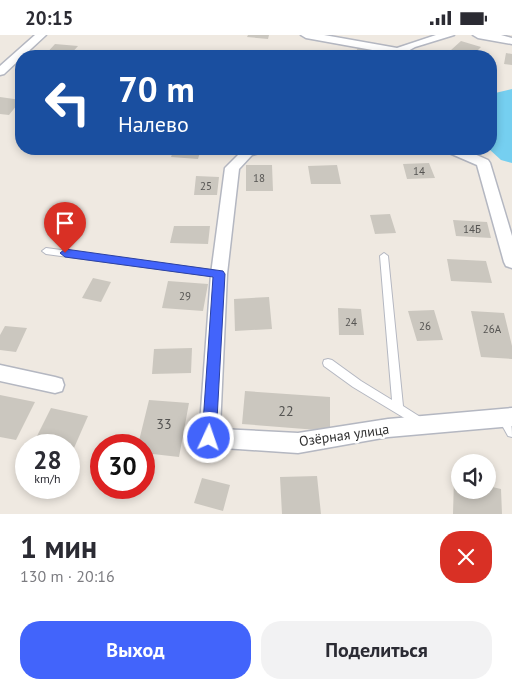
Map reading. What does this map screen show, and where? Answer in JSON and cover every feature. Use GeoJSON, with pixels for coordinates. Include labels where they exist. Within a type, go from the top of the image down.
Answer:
{"type":"FeatureCollection","features":[{"type":"Feature","properties":{"kind":"street"},"geometry":{"type":"LineString","coordinates":[[24,50],[41,35]]}},
{"type":"Feature","properties":{"kind":"street"},"geometry":{"type":"LineString","coordinates":[[306,35],[375,50]]}},
{"type":"Feature","properties":{"kind":"street"},"geometry":{"type":"LineString","coordinates":[[406,50],[449,35]]}},
{"type":"Feature","properties":{"kind":"street"},"geometry":{"type":"LineString","coordinates":[[478,35],[492,35],[512,41]]}},
{"type":"Feature","properties":{"kind":"street"},"geometry":{"type":"LineString","coordinates":[[0,72],[15,58]]}},
{"type":"Feature","properties":{"kind":"street","name":"Озёрная улица"},"geometry":{"type":"LineString","coordinates":[[244,155],[232,168],[219,274],[209,438],[298,443],[423,425],[509,422]]}},
{"type":"Feature","properties":{"kind":"street"},"geometry":{"type":"LineString","coordinates":[[465,155],[483,163],[512,262]]}},
{"type":"Feature","properties":{"kind":"street"},"geometry":{"type":"LineString","coordinates":[[0,373],[55,385]]}},
{"type":"Feature","properties":{"kind":"lane"},"geometry":{"type":"LineString","coordinates":[[46,251],[219,274]]}},
{"type":"Feature","properties":{"kind":"lane"},"geometry":{"type":"LineString","coordinates":[[384,256],[398,409]]}},
{"type":"Feature","properties":{"kind":"lane"},"geometry":{"type":"LineString","coordinates":[[328,363],[423,425]]}},
{"type":"Feature","properties":{"kind":"water"},"geometry":{"type":"Polygon","coordinates":[[[512,89],[512,163],[501,160],[496,155],[497,93],[512,89]]]}},
{"type":"Feature","properties":{"kind":"building"},"geometry":{"type":"Polygon","coordinates":[[[248,35],[269,35],[268,39],[247,37],[248,35]]]}},
{"type":"Feature","properties":{"kind":"building"},"geometry":{"type":"Polygon","coordinates":[[[461,41],[481,47],[478,50],[451,50],[461,41]]]}},
{"type":"Feature","properties":{"kind":"building"},"geometry":{"type":"Polygon","coordinates":[[[55,44],[78,46],[74,50],[50,50],[55,44]]]}},
{"type":"Feature","properties":{"kind":"building"},"geometry":{"type":"Polygon","coordinates":[[[506,53],[512,54],[512,65],[504,64],[506,53]]]}},
{"type":"Feature","properties":{"kind":"building"},"geometry":{"type":"Polygon","coordinates":[[[0,97],[15,99],[15,108],[9,115],[0,114],[0,97]]]}},
{"type":"Feature","properties":{"kind":"building"},"geometry":{"type":"Polygon","coordinates":[[[172,155],[199,155],[198,159],[171,157],[172,155]]]}},
{"type":"Feature","properties":{"kind":"building"},"geometry":{"type":"Polygon","coordinates":[[[429,163],[435,178],[407,179],[403,164],[429,163]]]}},
{"type":"Feature","properties":{"kind":"building"},"geometry":{"type":"Polygon","coordinates":[[[246,165],[272,165],[273,191],[246,191],[246,165]]]}},
{"type":"Feature","properties":{"kind":"building"},"geometry":{"type":"Polygon","coordinates":[[[337,165],[341,184],[311,184],[308,166],[337,165]]]}},
{"type":"Feature","properties":{"kind":"building"},"geometry":{"type":"Polygon","coordinates":[[[196,176],[219,177],[217,195],[194,195],[196,176]]]}},
{"type":"Feature","properties":{"kind":"building"},"geometry":{"type":"Polygon","coordinates":[[[390,214],[396,233],[375,234],[370,215],[390,214]]]}},
{"type":"Feature","properties":{"kind":"building"},"geometry":{"type":"Polygon","coordinates":[[[453,220],[487,222],[491,238],[456,236],[453,220]]]}},
{"type":"Feature","properties":{"kind":"building"},"geometry":{"type":"Polygon","coordinates":[[[174,226],[210,226],[208,244],[170,243],[174,226]]]}},
{"type":"Feature","properties":{"kind":"building"},"geometry":{"type":"Polygon","coordinates":[[[447,259],[486,261],[492,283],[451,281],[447,259]]]}},
{"type":"Feature","properties":{"kind":"building"},"geometry":{"type":"Polygon","coordinates":[[[93,278],[111,282],[101,302],[82,298],[93,278]]]}},
{"type":"Feature","properties":{"kind":"building"},"geometry":{"type":"Polygon","coordinates":[[[168,281],[208,284],[203,311],[162,308],[168,281]]]}},
{"type":"Feature","properties":{"kind":"building"},"geometry":{"type":"Polygon","coordinates":[[[269,297],[272,329],[235,331],[234,299],[269,297]]]}},
{"type":"Feature","properties":{"kind":"building"},"geometry":{"type":"Polygon","coordinates":[[[338,308],[361,309],[364,335],[339,335],[338,308]]]}},
{"type":"Feature","properties":{"kind":"building"},"geometry":{"type":"Polygon","coordinates":[[[434,310],[443,340],[417,341],[408,311],[434,310]]]}},
{"type":"Feature","properties":{"kind":"building"},"geometry":{"type":"Polygon","coordinates":[[[471,311],[504,313],[512,346],[512,359],[481,357],[471,311]]]}},
{"type":"Feature","properties":{"kind":"building"},"geometry":{"type":"Polygon","coordinates":[[[5,326],[27,328],[16,352],[0,350],[0,335],[5,326]]]}},
{"type":"Feature","properties":{"kind":"building"},"geometry":{"type":"Polygon","coordinates":[[[192,348],[191,373],[152,374],[154,349],[192,348]]]}},
{"type":"Feature","properties":{"kind":"building"},"geometry":{"type":"Polygon","coordinates":[[[245,391],[330,397],[330,431],[242,424],[245,391]]]}},
{"type":"Feature","properties":{"kind":"building"},"geometry":{"type":"Polygon","coordinates":[[[0,395],[35,402],[19,434],[15,434],[15,440],[0,437],[0,395]]]}},
{"type":"Feature","properties":{"kind":"building"},"geometry":{"type":"Polygon","coordinates":[[[149,400],[189,403],[179,457],[155,454],[155,434],[141,434],[149,400]]]}},
{"type":"Feature","properties":{"kind":"building"},"geometry":{"type":"Polygon","coordinates":[[[51,408],[88,416],[80,434],[38,434],[51,408]]]}},
{"type":"Feature","properties":{"kind":"building"},"geometry":{"type":"Polygon","coordinates":[[[317,476],[321,514],[282,514],[280,477],[317,476]]]}},
{"type":"Feature","properties":{"kind":"building"},"geometry":{"type":"Polygon","coordinates":[[[202,478],[230,485],[223,511],[194,503],[202,478]]]}},
{"type":"Feature","properties":{"kind":"building"},"geometry":{"type":"Polygon","coordinates":[[[496,488],[501,489],[502,514],[453,514],[453,499],[496,499],[496,488]]]}},
{"type":"Feature","properties":{"kind":"route"},"geometry":{"type":"LineString","coordinates":[[65,253],[219,274],[209,438]]}}]}
